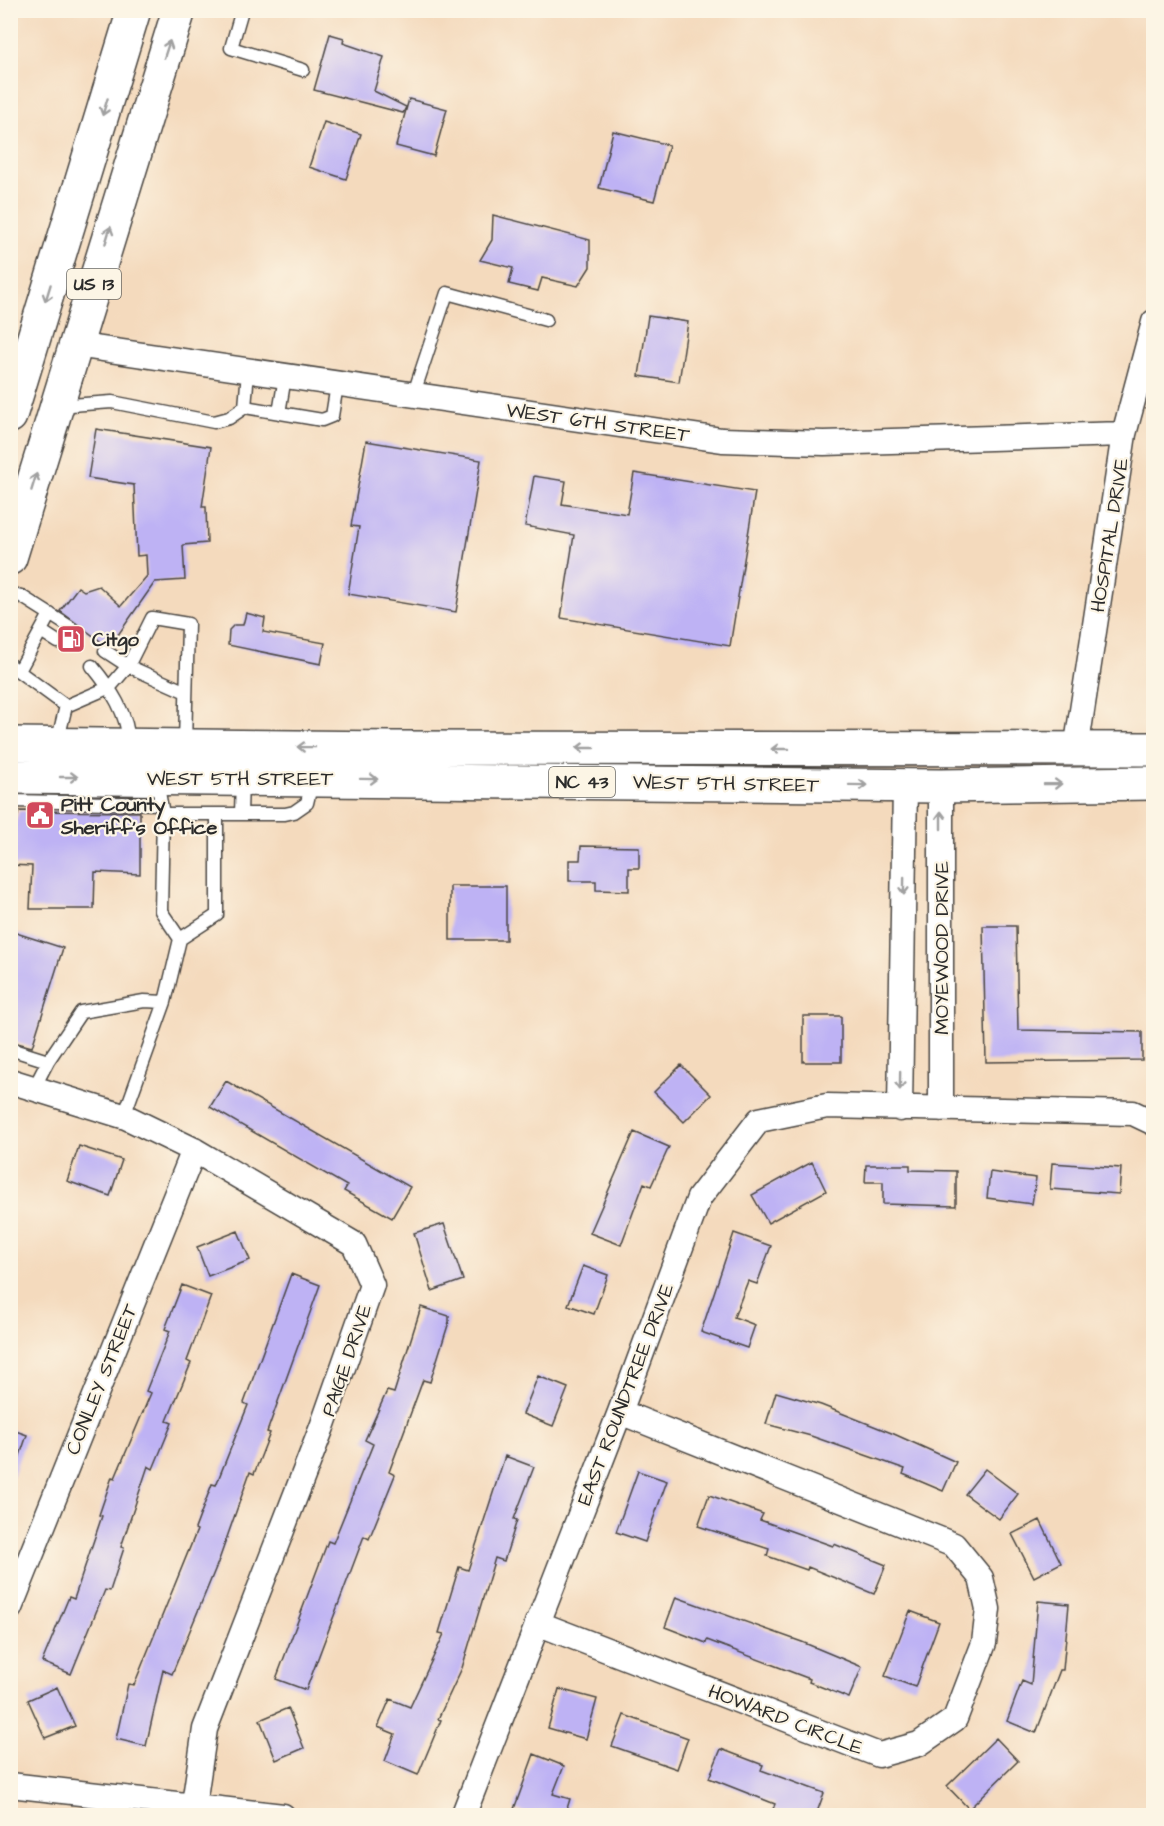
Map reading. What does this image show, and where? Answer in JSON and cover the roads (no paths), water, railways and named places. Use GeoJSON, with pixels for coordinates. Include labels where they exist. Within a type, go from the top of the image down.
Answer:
{"type":"FeatureCollection","features":[{"type":"Feature","properties":{"kind":"main road","name":"US 13"},"geometry":{"type":"LineString","coordinates":[[10,417],[134,10]]}},
{"type":"Feature","properties":{"kind":"main road","name":"US 13"},"geometry":{"type":"LineString","coordinates":[[10,558],[179,10]]}},
{"type":"Feature","properties":{"kind":"main road","name":"WEST 5TH STREET"},"geometry":{"type":"LineString","coordinates":[[10,744],[1154,749]]}},
{"type":"Feature","properties":{"kind":"main road"},"geometry":{"type":"LineString","coordinates":[[906,786],[908,772],[920,765],[1127,763],[1154,759]]}},
{"type":"Feature","properties":{"kind":"main road","name":"WEST 5TH STREET"},"geometry":{"type":"LineString","coordinates":[[11,789],[105,791],[160,799],[242,778],[906,786],[1154,783]]}},
{"type":"Feature","properties":{"kind":"street","name":"HOSPITAL DRIVE"},"geometry":{"type":"LineString","coordinates":[[1076,750],[1124,434],[1154,322]]}},
{"type":"Feature","properties":{"kind":"street","name":"WEST 6TH STREET"},"geometry":{"type":"LineString","coordinates":[[75,345],[722,440],[824,443],[1124,434]]}},
{"type":"Feature","properties":{"kind":"street","name":"MOYEWOOD DRIVE"},"geometry":{"type":"LineString","coordinates":[[900,1109],[906,786]]}},
{"type":"Feature","properties":{"kind":"street","name":"MOYEWOOD DRIVE"},"geometry":{"type":"LineString","coordinates":[[941,786],[941,1109]]}},
{"type":"Feature","properties":{"kind":"street","name":"PAIGE DRIVE"},"geometry":{"type":"LineString","coordinates":[[10,1081],[124,1116],[194,1150],[354,1244],[372,1285],[322,1427],[205,1729],[194,1804]]}},
{"type":"Feature","properties":{"kind":"street","name":"EAST ROUNDTREE DRIVE"},"geometry":{"type":"LineString","coordinates":[[463,1814],[620,1412],[699,1198],[759,1120],[827,1106],[1132,1113],[1154,1124]]}},
{"type":"Feature","properties":{"kind":"street","name":"CONLEY STREET"},"geometry":{"type":"LineString","coordinates":[[10,1608],[194,1150]]}},
{"type":"Feature","properties":{"kind":"street","name":"HOWARD CIRCLE"},"geometry":{"type":"LineString","coordinates":[[537,1623],[879,1755],[919,1744],[955,1719],[984,1643],[988,1609],[981,1578],[954,1545],[620,1412]]}},
{"type":"Feature","properties":{"kind":"street"},"geometry":{"type":"LineString","coordinates":[[10,1785],[283,1815]]}},
{"type":"Feature","properties":{"kind":"lane"},"geometry":{"type":"LineString","coordinates":[[242,10],[231,48],[303,70]]}},
{"type":"Feature","properties":{"kind":"lane"},"geometry":{"type":"LineString","coordinates":[[413,396],[447,293],[546,320]]}},
{"type":"Feature","properties":{"kind":"lane"},"geometry":{"type":"LineString","coordinates":[[245,407],[249,372]]}},
{"type":"Feature","properties":{"kind":"lane"},"geometry":{"type":"LineString","coordinates":[[279,413],[285,377]]}},
{"type":"Feature","properties":{"kind":"lane"},"geometry":{"type":"LineString","coordinates":[[58,403],[71,405],[112,402],[214,422],[228,418],[245,407],[327,420],[332,416],[337,385]]}},
{"type":"Feature","properties":{"kind":"lane"},"geometry":{"type":"LineString","coordinates":[[10,593],[21,596],[70,627]]}},
{"type":"Feature","properties":{"kind":"lane"},"geometry":{"type":"LineString","coordinates":[[50,614],[15,668],[66,706]]}},
{"type":"Feature","properties":{"kind":"lane"},"geometry":{"type":"LineString","coordinates":[[66,706],[110,687],[128,666],[152,618],[188,624],[185,746]]}},
{"type":"Feature","properties":{"kind":"lane"},"geometry":{"type":"LineString","coordinates":[[41,631],[58,642]]}},
{"type":"Feature","properties":{"kind":"lane"},"geometry":{"type":"LineString","coordinates":[[105,651],[128,666],[186,692]]}},
{"type":"Feature","properties":{"kind":"lane"},"geometry":{"type":"LineString","coordinates":[[93,666],[110,687],[129,727],[129,745]]}},
{"type":"Feature","properties":{"kind":"lane"},"geometry":{"type":"LineString","coordinates":[[56,744],[66,706]]}},
{"type":"Feature","properties":{"kind":"lane"},"geometry":{"type":"LineString","coordinates":[[241,814],[242,778]]}},
{"type":"Feature","properties":{"kind":"lane"},"geometry":{"type":"LineString","coordinates":[[180,939],[161,911],[160,799],[217,814],[285,814],[302,807],[307,802],[313,778]]}},
{"type":"Feature","properties":{"kind":"lane"},"geometry":{"type":"LineString","coordinates":[[124,1116],[165,1002],[180,939],[217,915],[217,814]]}},
{"type":"Feature","properties":{"kind":"lane"},"geometry":{"type":"LineString","coordinates":[[34,1088],[48,1061],[81,1012],[144,1001],[165,1002]]}},
{"type":"Feature","properties":{"kind":"lane"},"geometry":{"type":"LineString","coordinates":[[10,1049],[48,1061]]}},
{"type":"Feature","properties":{"kind":"place","name":"Citgo"},"geometry":{"type":"Point","coordinates":[71,639]}},
{"type":"Feature","properties":{"kind":"place","name":"Pitt County Sheriff's Office"},"geometry":{"type":"Point","coordinates":[40,815]}}]}
